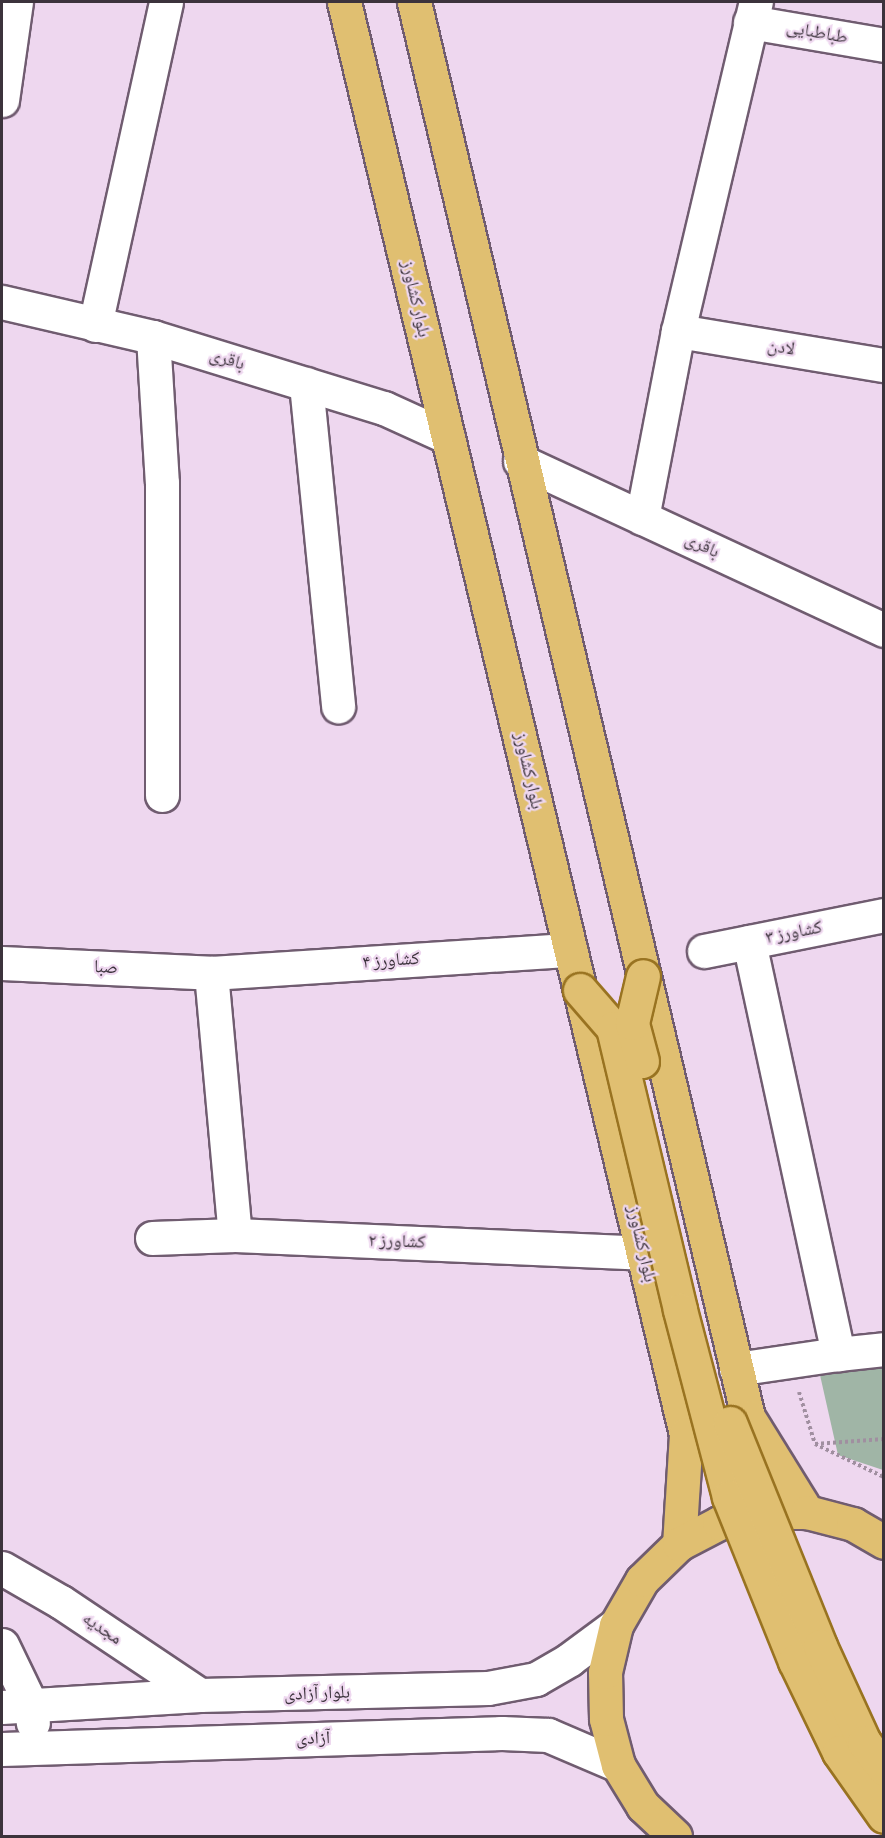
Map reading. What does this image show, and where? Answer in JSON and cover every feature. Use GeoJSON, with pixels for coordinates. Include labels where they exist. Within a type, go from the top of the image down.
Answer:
{"type":"FeatureCollection","features":[{"type":"Feature","properties":{"kind":"main road","name":"بلوار کشاورز"},"geometry":{"type":"LineString","coordinates":[[344,2],[686,1434],[679,1544]]}},
{"type":"Feature","properties":{"kind":"main road"},"geometry":{"type":"LineString","coordinates":[[414,2],[520,461],[748,1417],[807,1512]]}},
{"type":"Feature","properties":{"kind":"main road"},"geometry":{"type":"LineString","coordinates":[[643,976],[632,1023],[728,1418],[820,1646],[864,1742],[884,1769]]}},
{"type":"Feature","properties":{"kind":"main road"},"geometry":{"type":"LineString","coordinates":[[580,990],[613,1028],[680,1310],[729,1497],[800,1671],[839,1752],[884,1816]]}},
{"type":"Feature","properties":{"kind":"main road"},"geometry":{"type":"LineString","coordinates":[[675,1836],[643,1806],[618,1765],[606,1719],[604,1672],[616,1625],[642,1580],[679,1544],[719,1523],[762,1512],[807,1512],[853,1524],[884,1542]]}},
{"type":"Feature","properties":{"kind":"street"},"geometry":{"type":"LineString","coordinates":[[2,100],[16,2]]}},
{"type":"Feature","properties":{"kind":"street"},"geometry":{"type":"LineString","coordinates":[[95,325],[166,2]]}},
{"type":"Feature","properties":{"kind":"street"},"geometry":{"type":"LineString","coordinates":[[642,518],[678,331],[753,12]]}},
{"type":"Feature","properties":{"kind":"street","name":"طباطبایی"},"geometry":{"type":"LineString","coordinates":[[753,12],[884,45]]}},
{"type":"Feature","properties":{"kind":"street","name":"باقری"},"geometry":{"type":"LineString","coordinates":[[2,302],[153,337],[384,408],[448,436]]}},
{"type":"Feature","properties":{"kind":"street","name":"لادن"},"geometry":{"type":"LineString","coordinates":[[678,331],[884,365]]}},
{"type":"Feature","properties":{"kind":"street"},"geometry":{"type":"LineString","coordinates":[[153,337],[162,483],[162,795]]}},
{"type":"Feature","properties":{"kind":"street"},"geometry":{"type":"LineString","coordinates":[[306,384],[338,706]]}},
{"type":"Feature","properties":{"kind":"street","name":"باقری"},"geometry":{"type":"LineString","coordinates":[[520,461],[884,630]]}},
{"type":"Feature","properties":{"kind":"street","name":"کشاورز ۳"},"geometry":{"type":"LineString","coordinates":[[704,951],[884,915]]}},
{"type":"Feature","properties":{"kind":"street"},"geometry":{"type":"LineString","coordinates":[[749,942],[838,1354]]}},
{"type":"Feature","properties":{"kind":"street","name":"کشاورز ۴"},"geometry":{"type":"LineString","coordinates":[[212,973],[570,950]]}},
{"type":"Feature","properties":{"kind":"street","name":"صبا"},"geometry":{"type":"LineString","coordinates":[[2,963],[212,973]]}},
{"type":"Feature","properties":{"kind":"street"},"geometry":{"type":"LineString","coordinates":[[212,973],[235,1235]]}},
{"type":"Feature","properties":{"kind":"street","name":"کشاورز ۲"},"geometry":{"type":"LineString","coordinates":[[152,1238],[235,1235],[643,1253]]}},
{"type":"Feature","properties":{"kind":"street"},"geometry":{"type":"LineString","coordinates":[[736,1369],[884,1349]]}},
{"type":"Feature","properties":{"kind":"street","name":"مجدیه"},"geometry":{"type":"LineString","coordinates":[[2,1568],[61,1602],[200,1695]]}},
{"type":"Feature","properties":{"kind":"street","name":"بلوار آزادی"},"geometry":{"type":"LineString","coordinates":[[16,1706],[200,1695],[488,1688],[536,1679],[570,1659],[616,1625]]}},
{"type":"Feature","properties":{"kind":"street"},"geometry":{"type":"LineString","coordinates":[[2,1645],[16,1706],[36,1747]]}},
{"type":"Feature","properties":{"kind":"street","name":"آزادی"},"geometry":{"type":"LineString","coordinates":[[2,1749],[502,1732],[548,1735],[618,1765]]}},
{"type":"Feature","properties":{"kind":"path"},"geometry":{"type":"LineString","coordinates":[[790,1361],[815,1444],[884,1477]]}},
{"type":"Feature","properties":{"kind":"path"},"geometry":{"type":"LineString","coordinates":[[815,1444],[884,1440]]}},
{"type":"Feature","properties":{"kind":"green space"},"geometry":{"type":"Polygon","coordinates":[[[884,1368],[883,1470],[838,1455],[820,1375],[884,1368]]]}}]}
